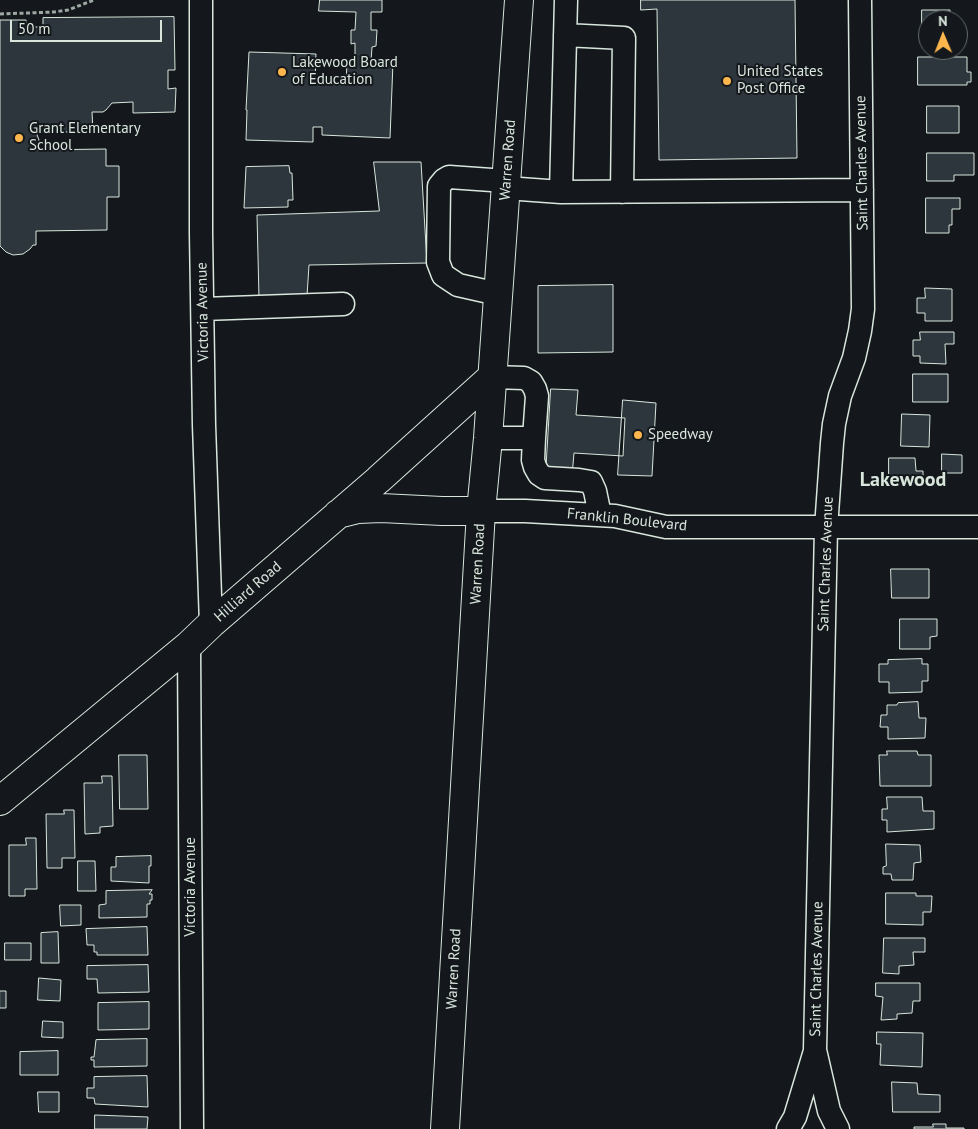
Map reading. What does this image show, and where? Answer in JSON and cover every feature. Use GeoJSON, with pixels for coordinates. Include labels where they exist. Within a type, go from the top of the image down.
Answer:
{"type":"FeatureCollection","features":[{"type":"Feature","properties":{"kind":"main road","name":"Warren Road"},"geometry":{"type":"LineString","coordinates":[[445,1129],[481,511],[488,438],[519,0]]}},
{"type":"Feature","properties":{"kind":"main road","name":"Hilliard Road"},"geometry":{"type":"LineString","coordinates":[[0,801],[189,645],[378,480],[492,377]]}},
{"type":"Feature","properties":{"kind":"main road","name":"Franklin Boulevard"},"geometry":{"type":"LineString","coordinates":[[337,514],[358,509],[381,508],[481,511]]}},
{"type":"Feature","properties":{"kind":"street","name":"Victoria Avenue"},"geometry":{"type":"LineString","coordinates":[[201,0],[204,425],[211,624]]}},
{"type":"Feature","properties":{"kind":"street"},"geometry":{"type":"LineString","coordinates":[[561,192],[566,0]]}},
{"type":"Feature","properties":{"kind":"street","name":"Saint Charles Avenue"},"geometry":{"type":"LineString","coordinates":[[838,1129],[829,1111],[816,1050],[826,528],[834,424],[840,396],[854,358],[863,309],[860,0]]}},
{"type":"Feature","properties":{"kind":"street"},"geometry":{"type":"LineString","coordinates":[[565,35],[624,38],[622,192]]}},
{"type":"Feature","properties":{"kind":"street"},"geometry":{"type":"LineString","coordinates":[[498,294],[458,286],[443,275],[438,262],[439,186],[449,177],[561,192],[862,190]]}},
{"type":"Feature","properties":{"kind":"street"},"geometry":{"type":"LineString","coordinates":[[203,308],[343,304]]}},
{"type":"Feature","properties":{"kind":"street"},"geometry":{"type":"LineString","coordinates":[[492,377],[520,378],[531,382],[537,396],[533,460],[535,467],[539,474],[545,478],[591,482],[600,515]]}},
{"type":"Feature","properties":{"kind":"street"},"geometry":{"type":"LineString","coordinates":[[488,438],[534,438]]}},
{"type":"Feature","properties":{"kind":"street","name":"Franklin Boulevard"},"geometry":{"type":"LineString","coordinates":[[481,511],[525,511],[615,516],[666,527],[978,527]]}},
{"type":"Feature","properties":{"kind":"street","name":"Victoria Avenue"},"geometry":{"type":"LineString","coordinates":[[189,645],[192,1129]]}},
{"type":"Feature","properties":{"kind":"street"},"geometry":{"type":"LineString","coordinates":[[788,1129],[795,1117],[816,1050]]}},
{"type":"Feature","properties":{"kind":"path"},"geometry":{"type":"LineString","coordinates":[[0,14],[68,10],[94,0]]}},
{"type":"Feature","properties":{"kind":"building","name":"Lakewood Board of Education"},"geometry":{"type":"Polygon","coordinates":[[[320,0],[382,0],[382,12],[371,12],[371,30],[377,30],[376,46],[372,47],[371,61],[393,62],[390,138],[322,135],[322,127],[313,127],[313,142],[246,140],[249,52],[316,54],[315,84],[346,85],[347,61],[355,61],[355,43],[351,44],[351,30],[355,30],[356,12],[319,11],[320,0]]]}},
{"type":"Feature","properties":{"kind":"building","name":"United States Post Office"},"geometry":{"type":"Polygon","coordinates":[[[641,0],[795,0],[797,158],[659,160],[657,9],[641,10],[641,0]]]}},
{"type":"Feature","properties":{"kind":"building","name":"Grant Elementary School"},"geometry":{"type":"Polygon","coordinates":[[[174,17],[175,70],[168,70],[168,89],[176,88],[175,112],[133,113],[133,102],[112,103],[103,112],[92,112],[93,132],[36,132],[39,140],[37,150],[106,149],[106,166],[119,166],[119,197],[107,197],[107,230],[36,231],[36,245],[33,245],[23,254],[13,255],[6,252],[0,246],[0,20],[26,20],[26,27],[43,27],[43,18],[174,17]]]}},
{"type":"Feature","properties":{"kind":"building"},"geometry":{"type":"Polygon","coordinates":[[[918,60],[967,60],[967,72],[971,72],[971,82],[967,82],[967,85],[918,85],[918,60]]]}},
{"type":"Feature","properties":{"kind":"building"},"geometry":{"type":"Polygon","coordinates":[[[927,106],[959,106],[959,133],[927,133],[927,106]]]}},
{"type":"Feature","properties":{"kind":"building"},"geometry":{"type":"Polygon","coordinates":[[[927,153],[974,153],[974,175],[954,175],[954,181],[927,181],[927,153]]]}},
{"type":"Feature","properties":{"kind":"building"},"geometry":{"type":"Polygon","coordinates":[[[374,162],[421,162],[427,263],[309,265],[307,296],[259,298],[257,215],[379,211],[374,162]]]}},
{"type":"Feature","properties":{"kind":"building"},"geometry":{"type":"Polygon","coordinates":[[[289,166],[290,173],[292,173],[293,200],[288,200],[288,207],[244,208],[246,167],[289,166]]]}},
{"type":"Feature","properties":{"kind":"building"},"geometry":{"type":"Polygon","coordinates":[[[926,198],[960,198],[960,209],[952,209],[952,225],[949,225],[949,233],[926,233],[926,198]]]}},
{"type":"Feature","properties":{"kind":"building"},"geometry":{"type":"Polygon","coordinates":[[[613,285],[613,352],[538,353],[538,286],[613,285]]]}},
{"type":"Feature","properties":{"kind":"building"},"geometry":{"type":"Polygon","coordinates":[[[925,288],[952,289],[952,321],[925,321],[925,313],[917,313],[917,298],[925,298],[925,288]]]}},
{"type":"Feature","properties":{"kind":"building"},"geometry":{"type":"Polygon","coordinates":[[[920,332],[954,332],[954,344],[945,344],[946,364],[920,363],[920,356],[913,356],[913,340],[920,340],[920,332]]]}},
{"type":"Feature","properties":{"kind":"building"},"geometry":{"type":"Polygon","coordinates":[[[913,374],[948,374],[948,402],[913,402],[913,374]]]}},
{"type":"Feature","properties":{"kind":"building"},"geometry":{"type":"Polygon","coordinates":[[[551,389],[578,390],[576,415],[625,418],[623,456],[574,453],[572,476],[546,474],[551,389]]]}},
{"type":"Feature","properties":{"kind":"building"},"geometry":{"type":"Polygon","coordinates":[[[623,400],[656,403],[652,476],[618,475],[623,400]]]}},
{"type":"Feature","properties":{"kind":"building"},"geometry":{"type":"Polygon","coordinates":[[[902,414],[930,415],[929,447],[901,446],[902,414]]]}},
{"type":"Feature","properties":{"kind":"building"},"geometry":{"type":"Polygon","coordinates":[[[942,454],[962,455],[962,473],[942,473],[942,454]]]}},
{"type":"Feature","properties":{"kind":"building"},"geometry":{"type":"Polygon","coordinates":[[[889,458],[915,458],[916,471],[923,471],[923,484],[889,484],[889,458]]]}},
{"type":"Feature","properties":{"kind":"building"},"geometry":{"type":"Polygon","coordinates":[[[891,569],[929,569],[929,598],[892,598],[891,569]]]}},
{"type":"Feature","properties":{"kind":"building"},"geometry":{"type":"Polygon","coordinates":[[[900,619],[937,619],[937,636],[930,637],[930,649],[900,649],[900,619]]]}},
{"type":"Feature","properties":{"kind":"building"},"geometry":{"type":"Polygon","coordinates":[[[922,659],[922,664],[928,664],[928,681],[922,681],[922,692],[889,693],[889,682],[879,682],[879,664],[888,664],[888,660],[922,659]]]}},
{"type":"Feature","properties":{"kind":"building"},"geometry":{"type":"Polygon","coordinates":[[[918,702],[919,718],[926,718],[925,738],[888,739],[888,727],[880,727],[881,715],[887,715],[887,705],[918,702]]]}},
{"type":"Feature","properties":{"kind":"building"},"geometry":{"type":"Polygon","coordinates":[[[887,751],[917,751],[918,755],[931,755],[931,786],[880,786],[879,755],[887,755],[887,751]]]}},
{"type":"Feature","properties":{"kind":"building"},"geometry":{"type":"Polygon","coordinates":[[[119,755],[147,755],[148,809],[120,809],[119,755]]]}},
{"type":"Feature","properties":{"kind":"building"},"geometry":{"type":"Polygon","coordinates":[[[102,776],[112,776],[113,826],[100,827],[100,833],[85,834],[84,783],[102,783],[102,776]]]}},
{"type":"Feature","properties":{"kind":"building"},"geometry":{"type":"Polygon","coordinates":[[[887,797],[922,797],[923,811],[934,811],[934,829],[887,832],[887,820],[882,820],[882,809],[887,809],[887,797]]]}},
{"type":"Feature","properties":{"kind":"building"},"geometry":{"type":"Polygon","coordinates":[[[64,810],[74,810],[75,858],[62,858],[62,868],[47,868],[46,814],[64,814],[64,810]]]}},
{"type":"Feature","properties":{"kind":"building"},"geometry":{"type":"Polygon","coordinates":[[[26,838],[36,838],[37,889],[25,889],[25,896],[9,896],[9,845],[26,845],[26,838]]]}},
{"type":"Feature","properties":{"kind":"building"},"geometry":{"type":"Polygon","coordinates":[[[886,844],[920,845],[921,862],[914,863],[913,880],[892,880],[891,874],[883,874],[883,867],[886,866],[886,844]]]}},
{"type":"Feature","properties":{"kind":"building"},"geometry":{"type":"Polygon","coordinates":[[[151,856],[149,883],[111,881],[111,867],[116,867],[116,857],[151,856]]]}},
{"type":"Feature","properties":{"kind":"building"},"geometry":{"type":"Polygon","coordinates":[[[78,861],[95,861],[96,891],[78,891],[78,861]]]}},
{"type":"Feature","properties":{"kind":"building"},"geometry":{"type":"Polygon","coordinates":[[[152,890],[149,894],[152,894],[152,900],[150,900],[150,904],[147,904],[147,917],[99,918],[99,905],[106,904],[106,891],[152,890]]]}},
{"type":"Feature","properties":{"kind":"building"},"geometry":{"type":"Polygon","coordinates":[[[886,893],[916,893],[916,896],[932,896],[931,912],[923,912],[923,925],[886,924],[886,893]]]}},
{"type":"Feature","properties":{"kind":"building"},"geometry":{"type":"Polygon","coordinates":[[[60,905],[81,905],[81,925],[61,926],[60,905]]]}},
{"type":"Feature","properties":{"kind":"building"},"geometry":{"type":"Polygon","coordinates":[[[147,927],[148,955],[97,955],[97,952],[94,952],[94,945],[87,945],[86,929],[147,927]]]}},
{"type":"Feature","properties":{"kind":"building"},"geometry":{"type":"Polygon","coordinates":[[[58,932],[59,963],[41,963],[41,933],[58,932]]]}},
{"type":"Feature","properties":{"kind":"building"},"geometry":{"type":"Polygon","coordinates":[[[884,938],[925,938],[925,952],[913,952],[914,965],[899,966],[899,974],[883,973],[884,938]]]}},
{"type":"Feature","properties":{"kind":"building"},"geometry":{"type":"Polygon","coordinates":[[[5,943],[31,943],[31,960],[5,960],[5,943]]]}},
{"type":"Feature","properties":{"kind":"building"},"geometry":{"type":"Polygon","coordinates":[[[148,965],[149,992],[98,993],[97,979],[87,979],[87,966],[148,965]]]}},
{"type":"Feature","properties":{"kind":"building"},"geometry":{"type":"Polygon","coordinates":[[[39,978],[61,980],[60,1001],[38,1000],[39,978]]]}},
{"type":"Feature","properties":{"kind":"building"},"geometry":{"type":"Polygon","coordinates":[[[876,983],[920,983],[920,1001],[913,1001],[912,1013],[897,1014],[897,1019],[881,1020],[883,997],[876,996],[876,983]]]}},
{"type":"Feature","properties":{"kind":"building"},"geometry":{"type":"Polygon","coordinates":[[[0,991],[6,991],[6,1008],[0,1008],[0,991]]]}},
{"type":"Feature","properties":{"kind":"building"},"geometry":{"type":"Polygon","coordinates":[[[149,1002],[149,1029],[98,1030],[98,1003],[149,1002]]]}},
{"type":"Feature","properties":{"kind":"building"},"geometry":{"type":"Polygon","coordinates":[[[43,1021],[63,1022],[63,1038],[42,1037],[43,1021]]]}},
{"type":"Feature","properties":{"kind":"building"},"geometry":{"type":"Polygon","coordinates":[[[877,1032],[923,1033],[922,1067],[880,1065],[881,1044],[877,1044],[877,1032]]]}},
{"type":"Feature","properties":{"kind":"building"},"geometry":{"type":"Polygon","coordinates":[[[147,1039],[147,1066],[94,1067],[94,1060],[91,1060],[91,1057],[94,1057],[96,1040],[147,1039]]]}},
{"type":"Feature","properties":{"kind":"building"},"geometry":{"type":"Polygon","coordinates":[[[58,1051],[58,1075],[20,1075],[20,1052],[58,1051]]]}},
{"type":"Feature","properties":{"kind":"building"},"geometry":{"type":"Polygon","coordinates":[[[147,1076],[148,1107],[95,1104],[94,1098],[87,1098],[87,1088],[94,1088],[94,1077],[147,1076]]]}},
{"type":"Feature","properties":{"kind":"building"},"geometry":{"type":"Polygon","coordinates":[[[892,1082],[917,1083],[918,1094],[940,1095],[940,1112],[893,1112],[892,1082]]]}},
{"type":"Feature","properties":{"kind":"building"},"geometry":{"type":"Polygon","coordinates":[[[38,1092],[59,1092],[59,1112],[39,1112],[38,1092]]]}},
{"type":"Feature","properties":{"kind":"building"},"geometry":{"type":"Polygon","coordinates":[[[95,1115],[148,1117],[147,1129],[95,1129],[95,1115]]]}},
{"type":"Feature","properties":{"kind":"building"},"geometry":{"type":"Polygon","coordinates":[[[933,1124],[946,1124],[946,1128],[964,1129],[914,1129],[914,1127],[933,1127],[933,1124]]]}},
{"type":"Feature","properties":{"kind":"place","name":"Lakewood Board of Education"},"geometry":{"type":"Point","coordinates":[282,72]}},
{"type":"Feature","properties":{"kind":"place","name":"United States Post Office"},"geometry":{"type":"Point","coordinates":[727,81]}},
{"type":"Feature","properties":{"kind":"place","name":"Grant Elementary School"},"geometry":{"type":"Point","coordinates":[19,138]}},
{"type":"Feature","properties":{"kind":"place","name":"Speedway"},"geometry":{"type":"Point","coordinates":[638,435]}},
{"type":"Feature","properties":{"kind":"district","name":"Lakewood"},"geometry":{"type":"Point","coordinates":[903,480]}}]}
